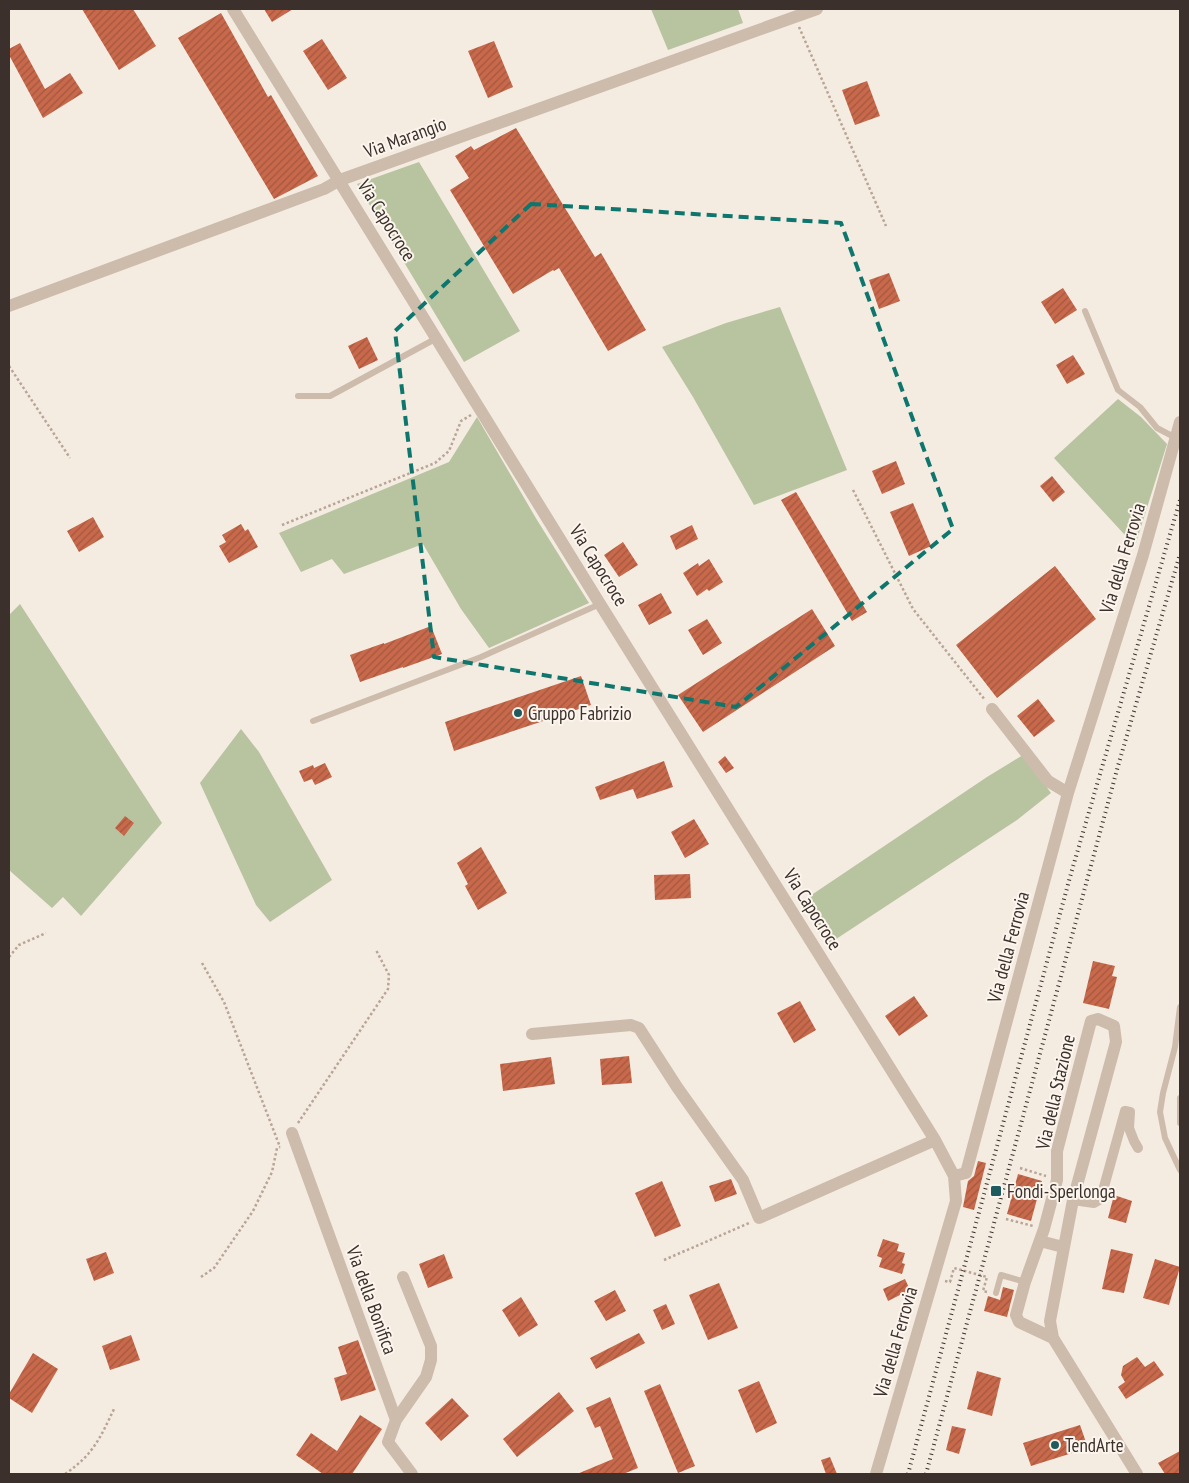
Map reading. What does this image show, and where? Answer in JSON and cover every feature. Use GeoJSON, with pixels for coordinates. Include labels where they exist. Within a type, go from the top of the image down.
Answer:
{"type":"FeatureCollection","features":[{"type":"Feature","properties":{"kind":"street","name":"Via Capocroce"},"geometry":{"type":"LineString","coordinates":[[233,9],[600,604],[935,1140],[954,1176]]}},
{"type":"Feature","properties":{"kind":"street","name":"Via Marangio"},"geometry":{"type":"LineString","coordinates":[[9,306],[324,189],[340,180],[816,9]]}},
{"type":"Feature","properties":{"kind":"street","name":"Via della Ferrovia"},"geometry":{"type":"LineString","coordinates":[[876,1474],[956,1201],[954,1176],[966,1173],[1068,792],[1143,556],[1180,422]]}},
{"type":"Feature","properties":{"kind":"street"},"geometry":{"type":"LineString","coordinates":[[992,709],[1048,780],[1068,792]]}},
{"type":"Feature","properties":{"kind":"street","name":"Via della Stazione"},"geometry":{"type":"LineString","coordinates":[[1053,1338],[1019,1322],[1016,1315],[1025,1282],[1042,1235],[1057,1178],[1057,1151],[1091,1021],[1098,1019],[1114,1026],[1116,1042],[1080,1180],[1073,1200],[1050,1321],[1053,1338],[1137,1474]]}},
{"type":"Feature","properties":{"kind":"street"},"geometry":{"type":"LineString","coordinates":[[532,1034],[631,1025],[639,1028],[677,1087],[742,1180],[759,1218],[935,1140]]}},
{"type":"Feature","properties":{"kind":"street"},"geometry":{"type":"LineString","coordinates":[[1073,1200],[1094,1203],[1099,1200],[1125,1111],[1128,1110],[1131,1115],[1129,1128],[1138,1148]]}},
{"type":"Feature","properties":{"kind":"street","name":"Via della Bonifica"},"geometry":{"type":"LineString","coordinates":[[292,1133],[396,1420]]}},
{"type":"Feature","properties":{"kind":"street","name":"Via della Stazione"},"geometry":{"type":"LineString","coordinates":[[1057,1178],[1080,1180]]}},
{"type":"Feature","properties":{"kind":"street"},"geometry":{"type":"LineString","coordinates":[[1042,1235],[1063,1247]]}},
{"type":"Feature","properties":{"kind":"street"},"geometry":{"type":"LineString","coordinates":[[404,1277],[431,1346],[432,1360],[426,1377],[396,1420],[388,1442],[412,1474]]}},
{"type":"Feature","properties":{"kind":"lane"},"geometry":{"type":"LineString","coordinates":[[1085,312],[1118,390],[1140,407],[1157,428],[1176,438]]}},
{"type":"Feature","properties":{"kind":"lane"},"geometry":{"type":"LineString","coordinates":[[298,396],[330,396],[437,338]]}},
{"type":"Feature","properties":{"kind":"lane"},"geometry":{"type":"LineString","coordinates":[[313,721],[481,657],[600,604]]}},
{"type":"Feature","properties":{"kind":"lane"},"geometry":{"type":"LineString","coordinates":[[1180,1006],[1180,1024],[1160,1112],[1165,1138],[1180,1170]]}},
{"type":"Feature","properties":{"kind":"lane"},"geometry":{"type":"LineString","coordinates":[[1180,1098],[1180,1123]]}},
{"type":"Feature","properties":{"kind":"lane"},"geometry":{"type":"LineString","coordinates":[[996,1293],[1001,1274],[1025,1282]]}},
{"type":"Feature","properties":{"kind":"path"},"geometry":{"type":"LineString","coordinates":[[795,16],[886,226]]}},
{"type":"Feature","properties":{"kind":"path"},"geometry":{"type":"LineString","coordinates":[[9,366],[70,458]]}},
{"type":"Feature","properties":{"kind":"path"},"geometry":{"type":"LineString","coordinates":[[282,525],[435,463],[448,451],[461,421],[480,408]]}},
{"type":"Feature","properties":{"kind":"path"},"geometry":{"type":"LineString","coordinates":[[854,490],[912,609],[992,709]]}},
{"type":"Feature","properties":{"kind":"path"},"geometry":{"type":"LineString","coordinates":[[9,957],[19,945],[46,934]]}},
{"type":"Feature","properties":{"kind":"path"},"geometry":{"type":"LineString","coordinates":[[292,1133],[388,989],[389,974],[376,950]]}},
{"type":"Feature","properties":{"kind":"path"},"geometry":{"type":"LineString","coordinates":[[202,963],[224,1002],[280,1147]]}},
{"type":"Feature","properties":{"kind":"path"},"geometry":{"type":"LineString","coordinates":[[201,1277],[214,1268],[253,1211],[272,1172],[278,1148],[287,1144],[298,1148]]}},
{"type":"Feature","properties":{"kind":"path"},"geometry":{"type":"LineString","coordinates":[[1020,1168],[1057,1178]]}},
{"type":"Feature","properties":{"kind":"path"},"geometry":{"type":"LineString","coordinates":[[664,1260],[759,1218]]}},
{"type":"Feature","properties":{"kind":"path"},"geometry":{"type":"LineString","coordinates":[[1006,1219],[1042,1235]]}},
{"type":"Feature","properties":{"kind":"path"},"geometry":{"type":"LineString","coordinates":[[954,1268],[987,1277]]}},
{"type":"Feature","properties":{"kind":"path"},"geometry":{"type":"LineString","coordinates":[[65,1474],[80,1464],[94,1449],[116,1407]]}},
{"type":"Feature","properties":{"kind":"highlighted area"},"geometry":{"type":"Polygon","coordinates":[[[531,204],[841,223],[953,529],[736,707],[434,657],[395,331],[531,204]]]}},
{"type":"Feature","properties":{"kind":"green space"},"geometry":{"type":"Polygon","coordinates":[[[651,9],[738,9],[743,23],[668,50],[651,9]]]}},
{"type":"Feature","properties":{"kind":"green space"},"geometry":{"type":"Polygon","coordinates":[[[419,162],[520,331],[464,362],[357,184],[419,162]]]}},
{"type":"Feature","properties":{"kind":"green space"},"geometry":{"type":"Polygon","coordinates":[[[780,307],[847,470],[754,505],[693,397],[662,347],[726,323],[780,307]]]}},
{"type":"Feature","properties":{"kind":"green space"},"geometry":{"type":"Polygon","coordinates":[[[1118,399],[1141,417],[1167,444],[1135,546],[1054,458],[1118,399]]]}},
{"type":"Feature","properties":{"kind":"green space"},"geometry":{"type":"Polygon","coordinates":[[[477,417],[537,520],[589,603],[489,648],[461,609],[423,544],[344,574],[332,559],[301,572],[279,533],[449,462],[477,417]]]}},
{"type":"Feature","properties":{"kind":"green space"},"geometry":{"type":"Polygon","coordinates":[[[20,604],[162,823],[81,916],[63,897],[52,908],[9,870],[9,615],[20,604]]]}},
{"type":"Feature","properties":{"kind":"green space"},"geometry":{"type":"Polygon","coordinates":[[[241,729],[259,752],[332,880],[270,922],[256,905],[200,783],[241,729]]]}},
{"type":"Feature","properties":{"kind":"green space"},"geometry":{"type":"Polygon","coordinates":[[[1023,755],[1051,793],[1017,820],[827,945],[801,902],[987,777],[1023,755]]]}},
{"type":"Feature","properties":{"kind":"building"},"geometry":{"type":"Polygon","coordinates":[[[82,9],[133,9],[156,46],[119,70],[82,9]]]}},
{"type":"Feature","properties":{"kind":"building"},"geometry":{"type":"Polygon","coordinates":[[[264,9],[293,9],[272,22],[264,9]]]}},
{"type":"Feature","properties":{"kind":"building"},"geometry":{"type":"Polygon","coordinates":[[[221,13],[268,97],[271,95],[318,176],[274,199],[178,38],[221,13]]]}},
{"type":"Feature","properties":{"kind":"building"},"geometry":{"type":"Polygon","coordinates":[[[322,39],[347,78],[328,90],[303,51],[322,39]]]}},
{"type":"Feature","properties":{"kind":"building"},"geometry":{"type":"Polygon","coordinates":[[[494,41],[513,87],[488,98],[468,51],[494,41]]]}},
{"type":"Feature","properties":{"kind":"building"},"geometry":{"type":"Polygon","coordinates":[[[20,43],[45,89],[70,73],[83,93],[43,118],[9,55],[9,49],[20,43]]]}},
{"type":"Feature","properties":{"kind":"building"},"geometry":{"type":"Polygon","coordinates":[[[867,81],[880,116],[855,125],[842,90],[867,81]]]}},
{"type":"Feature","properties":{"kind":"building"},"geometry":{"type":"Polygon","coordinates":[[[516,128],[595,257],[601,253],[646,330],[608,351],[559,268],[513,294],[450,190],[469,178],[455,156],[471,146],[474,150],[516,128]]]}},
{"type":"Feature","properties":{"kind":"building"},"geometry":{"type":"Polygon","coordinates":[[[889,273],[900,301],[879,309],[869,280],[889,273]]]}},
{"type":"Feature","properties":{"kind":"building"},"geometry":{"type":"Polygon","coordinates":[[[1063,288],[1077,310],[1055,324],[1041,302],[1063,288]]]}},
{"type":"Feature","properties":{"kind":"building"},"geometry":{"type":"Polygon","coordinates":[[[367,337],[378,360],[359,369],[348,346],[367,337]]]}},
{"type":"Feature","properties":{"kind":"building"},"geometry":{"type":"Polygon","coordinates":[[[1073,355],[1085,374],[1067,384],[1056,365],[1073,355]]]}},
{"type":"Feature","properties":{"kind":"building"},"geometry":{"type":"Polygon","coordinates":[[[896,461],[905,484],[882,494],[872,471],[896,461]]]}},
{"type":"Feature","properties":{"kind":"building"},"geometry":{"type":"Polygon","coordinates":[[[1052,476],[1065,492],[1053,502],[1040,486],[1052,476]]]}},
{"type":"Feature","properties":{"kind":"building"},"geometry":{"type":"Polygon","coordinates":[[[796,492],[867,612],[852,621],[781,500],[796,492]]]}},
{"type":"Feature","properties":{"kind":"building"},"geometry":{"type":"Polygon","coordinates":[[[913,503],[931,546],[909,556],[890,512],[913,503]]]}},
{"type":"Feature","properties":{"kind":"building"},"geometry":{"type":"Polygon","coordinates":[[[93,517],[104,537],[79,552],[67,531],[93,517]]]}},
{"type":"Feature","properties":{"kind":"building"},"geometry":{"type":"Polygon","coordinates":[[[241,524],[245,531],[248,529],[258,547],[229,563],[219,546],[226,542],[222,535],[241,524]]]}},
{"type":"Feature","properties":{"kind":"building"},"geometry":{"type":"Polygon","coordinates":[[[692,525],[698,539],[676,550],[670,536],[692,525]]]}},
{"type":"Feature","properties":{"kind":"building"},"geometry":{"type":"Polygon","coordinates":[[[623,542],[638,565],[619,577],[604,555],[623,542]]]}},
{"type":"Feature","properties":{"kind":"building"},"geometry":{"type":"Polygon","coordinates":[[[709,559],[723,582],[697,596],[683,573],[698,563],[699,566],[709,559]]]}},
{"type":"Feature","properties":{"kind":"building"},"geometry":{"type":"Polygon","coordinates":[[[1055,566],[1096,619],[997,698],[956,645],[1055,566]]]}},
{"type":"Feature","properties":{"kind":"building"},"geometry":{"type":"Polygon","coordinates":[[[661,593],[672,613],[649,625],[638,605],[661,593]]]}},
{"type":"Feature","properties":{"kind":"building"},"geometry":{"type":"Polygon","coordinates":[[[812,609],[835,646],[703,732],[678,695],[812,609]]]}},
{"type":"Feature","properties":{"kind":"building"},"geometry":{"type":"Polygon","coordinates":[[[707,619],[722,643],[703,655],[688,630],[707,619]]]}},
{"type":"Feature","properties":{"kind":"building"},"geometry":{"type":"Polygon","coordinates":[[[431,626],[442,654],[360,682],[350,655],[431,626]]]}},
{"type":"Feature","properties":{"kind":"building","name":"Gruppo Fabrizio"},"geometry":{"type":"Polygon","coordinates":[[[581,676],[591,705],[454,751],[445,722],[581,676]]]}},
{"type":"Feature","properties":{"kind":"building"},"geometry":{"type":"Polygon","coordinates":[[[1038,699],[1055,721],[1034,737],[1017,716],[1038,699]]]}},
{"type":"Feature","properties":{"kind":"building"},"geometry":{"type":"Polygon","coordinates":[[[725,756],[734,768],[726,773],[718,762],[725,756]]]}},
{"type":"Feature","properties":{"kind":"building"},"geometry":{"type":"Polygon","coordinates":[[[664,761],[673,787],[637,799],[633,789],[600,800],[595,787],[664,761]]]}},
{"type":"Feature","properties":{"kind":"building"},"geometry":{"type":"Polygon","coordinates":[[[325,763],[332,777],[315,785],[312,779],[304,782],[299,771],[313,765],[314,768],[325,763]]]}},
{"type":"Feature","properties":{"kind":"building"},"geometry":{"type":"Polygon","coordinates":[[[125,816],[134,823],[124,836],[115,828],[125,816]]]}},
{"type":"Feature","properties":{"kind":"building"},"geometry":{"type":"Polygon","coordinates":[[[694,819],[709,844],[685,858],[671,832],[694,819]]]}},
{"type":"Feature","properties":{"kind":"building"},"geometry":{"type":"Polygon","coordinates":[[[481,847],[507,893],[478,910],[465,886],[468,884],[457,863],[481,847]]]}},
{"type":"Feature","properties":{"kind":"building"},"geometry":{"type":"Polygon","coordinates":[[[690,874],[691,898],[655,900],[654,875],[690,874]]]}},
{"type":"Feature","properties":{"kind":"building"},"geometry":{"type":"Polygon","coordinates":[[[1093,961],[1115,966],[1112,976],[1117,977],[1109,1009],[1083,1003],[1093,961]]]}},
{"type":"Feature","properties":{"kind":"building"},"geometry":{"type":"Polygon","coordinates":[[[914,996],[928,1016],[899,1036],[885,1016],[914,996]]]}},
{"type":"Feature","properties":{"kind":"building"},"geometry":{"type":"Polygon","coordinates":[[[800,1001],[816,1030],[794,1043],[777,1013],[800,1001]]]}},
{"type":"Feature","properties":{"kind":"building"},"geometry":{"type":"Polygon","coordinates":[[[629,1056],[632,1083],[602,1085],[600,1059],[629,1056]]]}},
{"type":"Feature","properties":{"kind":"building"},"geometry":{"type":"Polygon","coordinates":[[[551,1057],[555,1084],[503,1091],[500,1064],[551,1057]]]}},
{"type":"Feature","properties":{"kind":"building"},"geometry":{"type":"Polygon","coordinates":[[[978,1161],[986,1163],[974,1210],[963,1207],[968,1181],[974,1176],[978,1161]]]}},
{"type":"Feature","properties":{"kind":"building","name":"Fondi-Sperlonga"},"geometry":{"type":"Polygon","coordinates":[[[1018,1174],[1042,1181],[1031,1221],[1007,1214],[1018,1174]]]}},
{"type":"Feature","properties":{"kind":"building"},"geometry":{"type":"Polygon","coordinates":[[[731,1179],[737,1194],[715,1202],[709,1186],[731,1179]]]}},
{"type":"Feature","properties":{"kind":"building"},"geometry":{"type":"Polygon","coordinates":[[[662,1181],[681,1226],[655,1237],[635,1193],[662,1181]]]}},
{"type":"Feature","properties":{"kind":"building"},"geometry":{"type":"Polygon","coordinates":[[[1114,1195],[1132,1201],[1126,1223],[1108,1218],[1114,1195]]]}},
{"type":"Feature","properties":{"kind":"building"},"geometry":{"type":"Polygon","coordinates":[[[883,1239],[899,1244],[897,1251],[905,1253],[902,1263],[905,1264],[902,1274],[879,1267],[882,1258],[877,1256],[883,1239]]]}},
{"type":"Feature","properties":{"kind":"building"},"geometry":{"type":"Polygon","coordinates":[[[1111,1249],[1133,1254],[1124,1293],[1102,1289],[1111,1249]]]}},
{"type":"Feature","properties":{"kind":"building"},"geometry":{"type":"Polygon","coordinates":[[[106,1252],[114,1273],[94,1281],[86,1259],[106,1252]]]}},
{"type":"Feature","properties":{"kind":"building"},"geometry":{"type":"Polygon","coordinates":[[[444,1254],[453,1278],[428,1288],[419,1264],[444,1254]]]}},
{"type":"Feature","properties":{"kind":"building"},"geometry":{"type":"Polygon","coordinates":[[[1155,1259],[1180,1267],[1169,1305],[1143,1298],[1155,1259]]]}},
{"type":"Feature","properties":{"kind":"building"},"geometry":{"type":"Polygon","coordinates":[[[905,1279],[910,1290],[888,1301],[883,1289],[905,1279]]]}},
{"type":"Feature","properties":{"kind":"building"},"geometry":{"type":"Polygon","coordinates":[[[719,1283],[738,1328],[708,1340],[689,1295],[719,1283]]]}},
{"type":"Feature","properties":{"kind":"building"},"geometry":{"type":"Polygon","coordinates":[[[1003,1287],[1014,1290],[1007,1317],[984,1311],[988,1296],[1000,1300],[1003,1287]]]}},
{"type":"Feature","properties":{"kind":"building"},"geometry":{"type":"Polygon","coordinates":[[[615,1290],[626,1311],[606,1321],[594,1301],[615,1290]]]}},
{"type":"Feature","properties":{"kind":"building"},"geometry":{"type":"Polygon","coordinates":[[[521,1297],[538,1325],[519,1337],[502,1310],[521,1297]]]}},
{"type":"Feature","properties":{"kind":"building"},"geometry":{"type":"Polygon","coordinates":[[[666,1304],[675,1324],[662,1330],[653,1310],[666,1304]]]}},
{"type":"Feature","properties":{"kind":"building"},"geometry":{"type":"Polygon","coordinates":[[[639,1333],[645,1343],[596,1369],[590,1358],[639,1333]]]}},
{"type":"Feature","properties":{"kind":"building"},"geometry":{"type":"Polygon","coordinates":[[[131,1335],[140,1360],[110,1370],[102,1346],[131,1335]]]}},
{"type":"Feature","properties":{"kind":"building"},"geometry":{"type":"Polygon","coordinates":[[[358,1340],[376,1390],[341,1401],[334,1378],[347,1374],[338,1347],[358,1340]]]}},
{"type":"Feature","properties":{"kind":"building"},"geometry":{"type":"Polygon","coordinates":[[[33,1353],[58,1369],[32,1413],[9,1398],[9,1394],[33,1353]]]}},
{"type":"Feature","properties":{"kind":"building"},"geometry":{"type":"Polygon","coordinates":[[[1137,1357],[1145,1367],[1154,1361],[1164,1375],[1126,1399],[1118,1387],[1125,1382],[1121,1375],[1123,1366],[1137,1357]]]}},
{"type":"Feature","properties":{"kind":"building"},"geometry":{"type":"Polygon","coordinates":[[[977,1371],[1001,1378],[992,1416],[967,1409],[977,1371]]]}},
{"type":"Feature","properties":{"kind":"building"},"geometry":{"type":"Polygon","coordinates":[[[759,1381],[777,1423],[756,1433],[738,1390],[759,1381]]]}},
{"type":"Feature","properties":{"kind":"building"},"geometry":{"type":"Polygon","coordinates":[[[660,1384],[695,1466],[678,1473],[644,1391],[660,1384]]]}},
{"type":"Feature","properties":{"kind":"building"},"geometry":{"type":"Polygon","coordinates":[[[559,1392],[574,1411],[517,1457],[503,1439],[559,1392]]]}},
{"type":"Feature","properties":{"kind":"building"},"geometry":{"type":"Polygon","coordinates":[[[610,1397],[638,1468],[623,1474],[577,1474],[613,1459],[600,1426],[595,1428],[586,1408],[610,1397]]]}},
{"type":"Feature","properties":{"kind":"building"},"geometry":{"type":"Polygon","coordinates":[[[452,1398],[469,1416],[441,1441],[425,1423],[452,1398]]]}},
{"type":"Feature","properties":{"kind":"building"},"geometry":{"type":"Polygon","coordinates":[[[360,1415],[382,1429],[352,1474],[323,1474],[296,1455],[311,1433],[337,1451],[360,1415]]]}},
{"type":"Feature","properties":{"kind":"building","name":"TendArte"},"geometry":{"type":"Polygon","coordinates":[[[1080,1425],[1088,1448],[1031,1466],[1023,1443],[1080,1425]]]}},
{"type":"Feature","properties":{"kind":"building"},"geometry":{"type":"Polygon","coordinates":[[[952,1426],[966,1429],[959,1454],[946,1450],[952,1426]]]}},
{"type":"Feature","properties":{"kind":"building"},"geometry":{"type":"Polygon","coordinates":[[[1180,1451],[1180,1474],[1165,1474],[1158,1463],[1180,1451]]]}},
{"type":"Feature","properties":{"kind":"building"},"geometry":{"type":"Polygon","coordinates":[[[830,1457],[837,1474],[826,1474],[821,1460],[830,1457]]]}},
{"type":"Feature","properties":{"kind":"railway"},"geometry":{"type":"LineString","coordinates":[[908,1474],[1070,877],[1180,500]]}},
{"type":"Feature","properties":{"kind":"railway"},"geometry":{"type":"LineString","coordinates":[[926,1474],[1118,766],[1180,554]]}},
{"type":"Feature","properties":{"kind":"place","name":"Gruppo Fabrizio"},"geometry":{"type":"Point","coordinates":[518,713]}},
{"type":"Feature","properties":{"kind":"place","name":"Fondi-Sperlonga"},"geometry":{"type":"Point","coordinates":[996,1191]}},
{"type":"Feature","properties":{"kind":"place","name":"TendArte"},"geometry":{"type":"Point","coordinates":[1055,1445]}}]}
